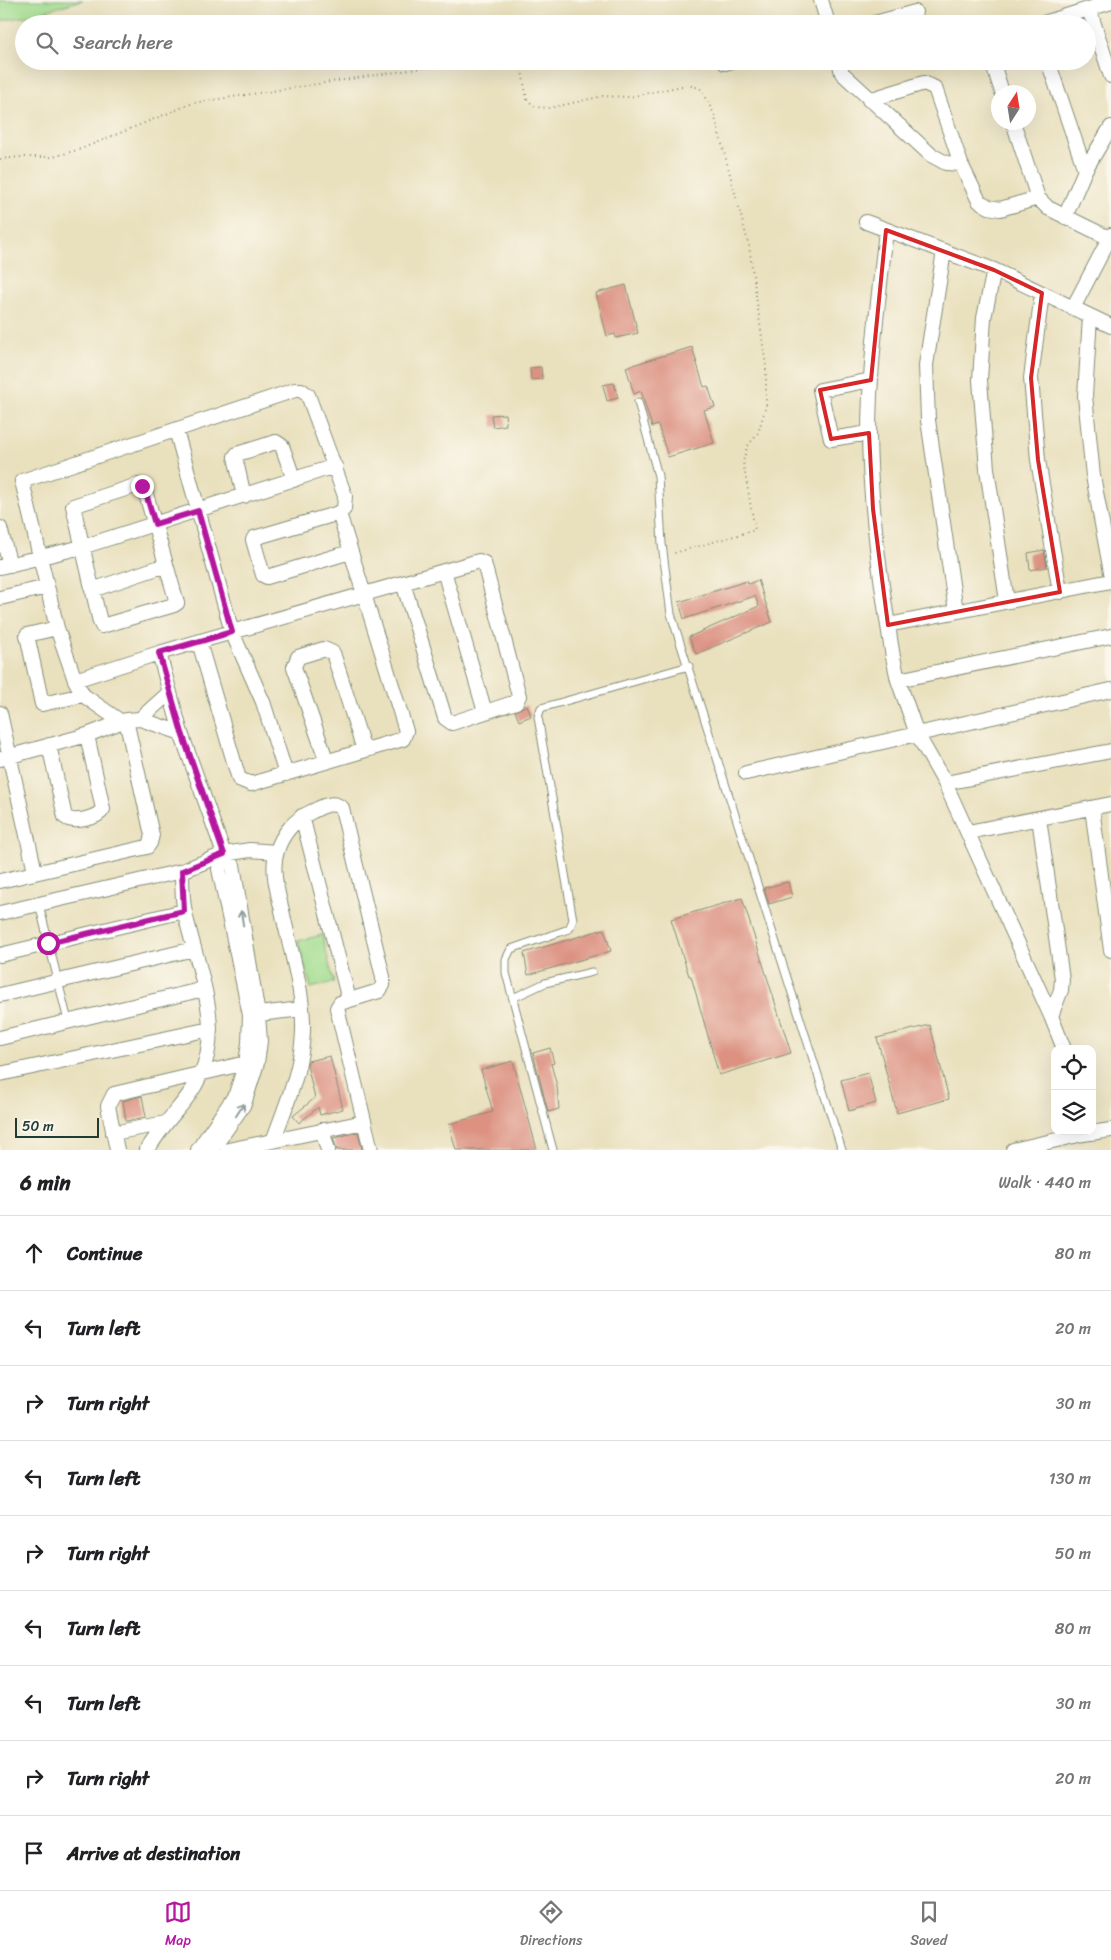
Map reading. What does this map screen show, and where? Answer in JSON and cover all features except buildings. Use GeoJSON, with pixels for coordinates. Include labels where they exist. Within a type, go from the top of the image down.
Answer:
{"type":"FeatureCollection","features":[{"type":"Feature","properties":{"kind":"street"},"geometry":{"type":"LineString","coordinates":[[821,0],[825,15]]}},
{"type":"Feature","properties":{"kind":"street"},"geometry":{"type":"LineString","coordinates":[[1071,15],[1111,2]]}},
{"type":"Feature","properties":{"kind":"street"},"geometry":{"type":"LineString","coordinates":[[1088,10],[1090,15]]}},
{"type":"Feature","properties":{"kind":"street"},"geometry":{"type":"LineString","coordinates":[[904,15],[915,12]]}},
{"type":"Feature","properties":{"kind":"street"},"geometry":{"type":"LineString","coordinates":[[1096,33],[1111,76]]}},
{"type":"Feature","properties":{"kind":"street"},"geometry":{"type":"LineString","coordinates":[[841,70],[869,100],[931,155],[946,163],[961,164]]}},
{"type":"Feature","properties":{"kind":"street"},"geometry":{"type":"LineString","coordinates":[[995,70],[1000,85]]}},
{"type":"Feature","properties":{"kind":"street"},"geometry":{"type":"LineString","coordinates":[[1051,70],[1085,170]]}},
{"type":"Feature","properties":{"kind":"street"},"geometry":{"type":"LineString","coordinates":[[869,100],[924,83],[935,88],[961,164],[979,201],[988,208],[1000,209],[1038,198]]}},
{"type":"Feature","properties":{"kind":"street"},"geometry":{"type":"LineString","coordinates":[[1065,217],[1085,170],[1111,127]]}},
{"type":"Feature","properties":{"kind":"street"},"geometry":{"type":"LineString","coordinates":[[1015,130],[1038,198],[1048,208],[1111,237],[1073,308]]}},
{"type":"Feature","properties":{"kind":"street"},"geometry":{"type":"LineString","coordinates":[[866,222],[994,270],[1111,326]]}},
{"type":"Feature","properties":{"kind":"street"},"geometry":{"type":"LineString","coordinates":[[886,230],[871,380],[869,433],[873,509],[888,625],[898,680],[917,734],[945,783],[968,832],[1062,1045]]}},
{"type":"Feature","properties":{"kind":"street"},"geometry":{"type":"LineString","coordinates":[[944,251],[926,365],[928,420],[956,611]]}},
{"type":"Feature","properties":{"kind":"street"},"geometry":{"type":"LineString","coordinates":[[994,270],[984,318],[980,380],[987,469],[1007,601]]}},
{"type":"Feature","properties":{"kind":"street"},"geometry":{"type":"LineString","coordinates":[[1042,293],[1031,378],[1038,460],[1060,592]]}},
{"type":"Feature","properties":{"kind":"street"},"geometry":{"type":"LineString","coordinates":[[1090,317],[1085,396],[1093,476],[1111,572]]}},
{"type":"Feature","properties":{"kind":"street"},"geometry":{"type":"LineString","coordinates":[[869,433],[831,439],[820,390],[871,380]]}},
{"type":"Feature","properties":{"kind":"street"},"geometry":{"type":"LineString","coordinates":[[182,733],[129,720],[83,695],[75,680],[57,628],[22,481],[295,390],[302,390],[308,394],[335,466],[346,503],[344,509],[339,513],[254,538],[262,575],[267,577],[350,552]]}},
{"type":"Feature","properties":{"kind":"street"},"geometry":{"type":"LineString","coordinates":[[176,430],[232,632],[263,702],[286,774]]}},
{"type":"Feature","properties":{"kind":"street"},"geometry":{"type":"LineString","coordinates":[[244,496],[234,461],[237,454],[280,442],[294,480]]}},
{"type":"Feature","properties":{"kind":"street"},"geometry":{"type":"LineString","coordinates":[[0,528],[5,566],[82,547],[335,466]]}},
{"type":"Feature","properties":{"kind":"street"},"geometry":{"type":"LineString","coordinates":[[144,487],[176,599],[174,606],[102,626],[82,547],[73,509],[75,504],[144,487]]}},
{"type":"Feature","properties":{"kind":"street"},"geometry":{"type":"LineString","coordinates":[[199,642],[239,779],[251,784],[403,739],[406,731],[339,513]]}},
{"type":"Feature","properties":{"kind":"street"},"geometry":{"type":"LineString","coordinates":[[75,680],[159,653],[479,561],[484,563],[519,696],[516,702],[452,723],[445,718],[403,583]]}},
{"type":"Feature","properties":{"kind":"street"},"geometry":{"type":"LineString","coordinates":[[92,590],[166,565]]}},
{"type":"Feature","properties":{"kind":"street"},"geometry":{"type":"LineString","coordinates":[[444,571],[485,712]]}},
{"type":"Feature","properties":{"kind":"street"},"geometry":{"type":"LineString","coordinates":[[888,625],[1111,582]]}},
{"type":"Feature","properties":{"kind":"street"},"geometry":{"type":"LineString","coordinates":[[0,598],[47,587]]}},
{"type":"Feature","properties":{"kind":"street"},"geometry":{"type":"LineString","coordinates":[[57,628],[27,635],[42,704],[83,695]]}},
{"type":"Feature","properties":{"kind":"street"},"geometry":{"type":"LineString","coordinates":[[898,680],[1111,636]]}},
{"type":"Feature","properties":{"kind":"street"},"geometry":{"type":"LineString","coordinates":[[327,762],[294,667],[298,658],[324,649],[333,653],[364,750]]}},
{"type":"Feature","properties":{"kind":"street"},"geometry":{"type":"LineString","coordinates":[[159,653],[182,733],[224,854],[234,865],[240,942],[254,1015],[249,1044],[252,1063],[244,1104],[212,1150]]}},
{"type":"Feature","properties":{"kind":"street"},"geometry":{"type":"LineString","coordinates":[[746,773],[1111,690]]}},
{"type":"Feature","properties":{"kind":"street"},"geometry":{"type":"LineString","coordinates":[[5,758],[87,735],[129,720],[170,692]]}},
{"type":"Feature","properties":{"kind":"street"},"geometry":{"type":"LineString","coordinates":[[0,713],[5,758],[35,872]]}},
{"type":"Feature","properties":{"kind":"street"},"geometry":{"type":"LineString","coordinates":[[0,881],[147,847],[152,835],[129,720]]}},
{"type":"Feature","properties":{"kind":"street"},"geometry":{"type":"LineString","coordinates":[[49,745],[66,817],[68,820],[74,820],[96,816],[103,809],[87,735]]}},
{"type":"Feature","properties":{"kind":"street"},"geometry":{"type":"LineString","coordinates":[[945,783],[1111,751]]}},
{"type":"Feature","properties":{"kind":"street"},"geometry":{"type":"LineString","coordinates":[[281,1143],[292,1088],[300,1060],[303,1031],[298,985],[275,874],[276,852],[286,832],[302,816],[330,804],[336,804],[342,808],[383,977],[383,984],[379,991],[340,1003],[337,1008],[371,1150]]}},
{"type":"Feature","properties":{"kind":"street"},"geometry":{"type":"LineString","coordinates":[[968,832],[1111,804]]}},
{"type":"Feature","properties":{"kind":"street"},"geometry":{"type":"LineString","coordinates":[[1092,808],[1111,950]]}},
{"type":"Feature","properties":{"kind":"street"},"geometry":{"type":"LineString","coordinates":[[302,816],[349,1000]]}},
{"type":"Feature","properties":{"kind":"street"},"geometry":{"type":"LineString","coordinates":[[1038,818],[1062,979],[1061,990],[1051,1016]]}},
{"type":"Feature","properties":{"kind":"street"},"geometry":{"type":"LineString","coordinates":[[0,913],[182,871],[224,854],[250,850],[276,852]]}},
{"type":"Feature","properties":{"kind":"street"},"geometry":{"type":"LineString","coordinates":[[147,1150],[166,1123],[189,1096],[201,1075],[208,1050],[210,1029],[204,989],[184,911],[182,871]]}},
{"type":"Feature","properties":{"kind":"street"},"geometry":{"type":"LineString","coordinates":[[0,955],[184,911]]}},
{"type":"Feature","properties":{"kind":"street"},"geometry":{"type":"LineString","coordinates":[[0,995],[194,948]]}},
{"type":"Feature","properties":{"kind":"street"},"geometry":{"type":"LineString","coordinates":[[0,1038],[204,989]]}},
{"type":"Feature","properties":{"kind":"street"},"geometry":{"type":"LineString","coordinates":[[254,1015],[302,1009]]}},
{"type":"Feature","properties":{"kind":"street"},"geometry":{"type":"LineString","coordinates":[[0,1074],[210,1029]]}},
{"type":"Feature","properties":{"kind":"street"},"geometry":{"type":"LineString","coordinates":[[117,1150],[108,1106],[114,1094],[252,1063]]}},
{"type":"Feature","properties":{"kind":"street"},"geometry":{"type":"LineString","coordinates":[[198,1150],[236,1094],[252,1063]]}},
{"type":"Feature","properties":{"kind":"street"},"geometry":{"type":"LineString","coordinates":[[228,1150],[281,1143],[322,1130],[364,1122]]}},
{"type":"Feature","properties":{"kind":"street"},"geometry":{"type":"LineString","coordinates":[[114,1133],[166,1123]]}},
{"type":"Feature","properties":{"kind":"street"},"geometry":{"type":"LineString","coordinates":[[322,1130],[328,1150]]}},
{"type":"Feature","properties":{"kind":"street"},"geometry":{"type":"LineString","coordinates":[[1096,1132],[1111,1130]]}},
{"type":"Feature","properties":{"kind":"street"},"geometry":{"type":"LineString","coordinates":[[1013,1150],[1075,1135]]}},
{"type":"Feature","properties":{"kind":"lane"},"geometry":{"type":"LineString","coordinates":[[638,402],[658,476],[663,556],[672,614],[842,1150]]}},
{"type":"Feature","properties":{"kind":"lane"},"geometry":{"type":"LineString","coordinates":[[553,1150],[506,973],[506,959],[511,950],[569,929],[573,920],[538,717],[541,708],[688,666]]}},
{"type":"Feature","properties":{"kind":"lane"},"geometry":{"type":"LineString","coordinates":[[39,904],[68,1022]]}},
{"type":"Feature","properties":{"kind":"lane"},"geometry":{"type":"LineString","coordinates":[[513,998],[545,983],[592,972]]}},
{"type":"Feature","properties":{"kind":"path"},"geometry":{"type":"LineString","coordinates":[[0,159],[53,157],[81,150],[192,103],[409,70]]}},
{"type":"Feature","properties":{"kind":"path"},"geometry":{"type":"LineString","coordinates":[[521,70],[527,100],[536,107],[550,108],[603,96],[629,96],[687,85],[700,88],[714,114],[749,246],[766,366],[766,406],[758,433],[747,447],[743,462],[755,530],[663,556]]}},
{"type":"Feature","properties":{"kind":"highlighted area"},"geometry":{"type":"Polygon","coordinates":[[[886,230],[994,270],[1042,293],[1031,378],[1038,460],[1060,592],[888,625],[873,509],[869,433],[831,439],[820,390],[871,380],[886,230]]]}},
{"type":"Feature","properties":{"kind":"green space"},"geometry":{"type":"Polygon","coordinates":[[[0,0],[83,0],[31,15],[15,15],[15,18],[0,21],[0,0]]]}},
{"type":"Feature","properties":{"kind":"green space"},"geometry":{"type":"Polygon","coordinates":[[[322,935],[334,982],[311,988],[298,941],[322,935]]]}},
{"type":"Feature","properties":{"kind":"route"},"geometry":{"type":"LineString","coordinates":[[48,943],[184,911],[182,871],[224,854],[182,733],[159,653],[232,632],[198,511],[155,524],[144,487],[142,486]]}}]}
